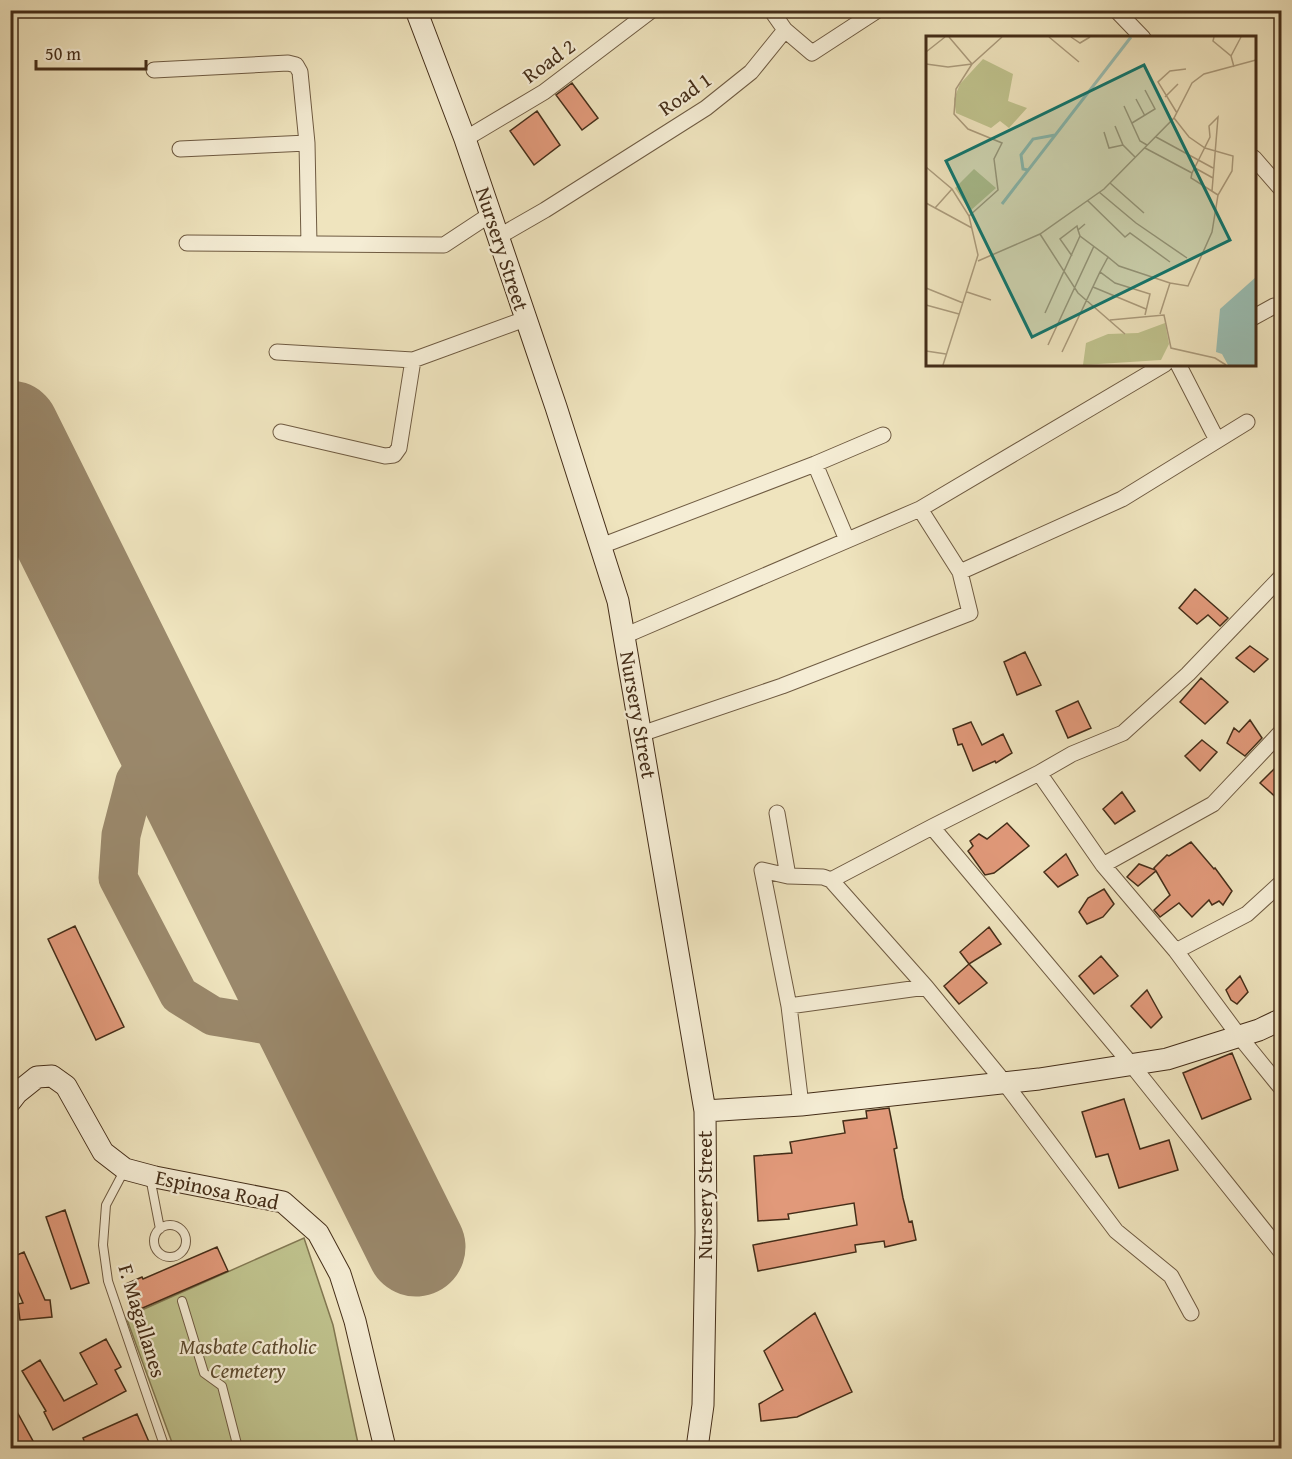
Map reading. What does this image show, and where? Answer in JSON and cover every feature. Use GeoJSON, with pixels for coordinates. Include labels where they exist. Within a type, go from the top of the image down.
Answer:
{"type":"FeatureCollection","features":[{"type":"Feature","properties":{"kind":"main road","name":"Nursery Street"},"geometry":{"type":"LineString","coordinates":[[416,10],[491,213],[618,601],[705,1111],[706,1233],[703,1394],[697,1449]]}},
{"type":"Feature","properties":{"kind":"main road"},"geometry":{"type":"LineString","coordinates":[[705,1111],[801,1105],[1039,1079],[1167,1059],[1259,1030],[1281,1019]]}},
{"type":"Feature","properties":{"kind":"main road","name":"Espinosa Road"},"geometry":{"type":"LineString","coordinates":[[10,1102],[17,1093],[38,1077],[52,1076],[66,1086],[103,1152],[125,1169],[283,1202],[318,1233],[339,1274],[355,1321],[385,1449]]}},
{"type":"Feature","properties":{"kind":"street","name":"Road 2"},"geometry":{"type":"LineString","coordinates":[[465,139],[544,92],[652,10]]}},
{"type":"Feature","properties":{"kind":"street"},"geometry":{"type":"LineString","coordinates":[[771,10],[785,30],[812,53],[878,10]]}},
{"type":"Feature","properties":{"kind":"street"},"geometry":{"type":"LineString","coordinates":[[1116,10],[1141,36]]}},
{"type":"Feature","properties":{"kind":"street","name":"Road 1"},"geometry":{"type":"LineString","coordinates":[[498,237],[545,210],[706,108],[751,72],[785,30]]}},
{"type":"Feature","properties":{"kind":"street"},"geometry":{"type":"LineString","coordinates":[[154,70],[288,63],[296,65],[300,72],[307,143],[309,244]]}},
{"type":"Feature","properties":{"kind":"street"},"geometry":{"type":"LineString","coordinates":[[180,149],[307,143]]}},
{"type":"Feature","properties":{"kind":"street"},"geometry":{"type":"LineString","coordinates":[[1256,160],[1281,190]]}},
{"type":"Feature","properties":{"kind":"street"},"geometry":{"type":"LineString","coordinates":[[187,243],[444,245],[491,213]]}},
{"type":"Feature","properties":{"kind":"street"},"geometry":{"type":"LineString","coordinates":[[1256,316],[1274,306]]}},
{"type":"Feature","properties":{"kind":"street"},"geometry":{"type":"LineString","coordinates":[[277,352],[413,360],[525,319]]}},
{"type":"Feature","properties":{"kind":"street"},"geometry":{"type":"LineString","coordinates":[[281,432],[385,456],[394,455],[399,448],[413,360]]}},
{"type":"Feature","properties":{"kind":"street"},"geometry":{"type":"LineString","coordinates":[[624,636],[920,509],[1162,366]]}},
{"type":"Feature","properties":{"kind":"street"},"geometry":{"type":"LineString","coordinates":[[1179,366],[1217,440]]}},
{"type":"Feature","properties":{"kind":"street"},"geometry":{"type":"LineString","coordinates":[[960,572],[1122,499],[1247,422]]}},
{"type":"Feature","properties":{"kind":"street"},"geometry":{"type":"LineString","coordinates":[[601,546],[815,464],[883,435]]}},
{"type":"Feature","properties":{"kind":"street"},"geometry":{"type":"LineString","coordinates":[[815,464],[848,540]]}},
{"type":"Feature","properties":{"kind":"street"},"geometry":{"type":"LineString","coordinates":[[641,734],[782,686],[970,613],[960,572],[920,509]]}},
{"type":"Feature","properties":{"kind":"street"},"geometry":{"type":"LineString","coordinates":[[831,880],[1072,754],[1123,733],[1188,674],[1281,576]]}},
{"type":"Feature","properties":{"kind":"street"},"geometry":{"type":"LineString","coordinates":[[1103,865],[1213,804],[1281,731]]}},
{"type":"Feature","properties":{"kind":"street"},"geometry":{"type":"LineString","coordinates":[[1039,773],[1103,865],[1176,951],[1281,1089]]}},
{"type":"Feature","properties":{"kind":"street"},"geometry":{"type":"LineString","coordinates":[[777,813],[788,876]]}},
{"type":"Feature","properties":{"kind":"street"},"geometry":{"type":"LineString","coordinates":[[932,827],[1131,1064],[1281,1253]]}},
{"type":"Feature","properties":{"kind":"street"},"geometry":{"type":"LineString","coordinates":[[801,1105],[789,1006],[762,870],[788,876],[823,877],[831,880],[926,987],[1004,1082],[1116,1232],[1171,1276],[1191,1313]]}},
{"type":"Feature","properties":{"kind":"street"},"geometry":{"type":"LineString","coordinates":[[1176,951],[1247,914],[1281,882]]}},
{"type":"Feature","properties":{"kind":"street"},"geometry":{"type":"LineString","coordinates":[[789,1006],[926,987]]}},
{"type":"Feature","properties":{"kind":"lane","name":"F. Magallanes"},"geometry":{"type":"LineString","coordinates":[[125,1169],[106,1205],[103,1245],[108,1281],[165,1449]]}},
{"type":"Feature","properties":{"kind":"lane"},"geometry":{"type":"LineString","coordinates":[[150,1176],[160,1229],[154,1239],[156,1249],[164,1256],[179,1255],[185,1247],[186,1235],[178,1226],[165,1225],[160,1229]]}},
{"type":"Feature","properties":{"kind":"lane"},"geometry":{"type":"LineString","coordinates":[[182,1301],[204,1373],[222,1386],[238,1449]]}},
{"type":"Feature","properties":{"kind":"green space","name":"Masbate Catholic Cemetery"},"geometry":{"type":"Polygon","coordinates":[[[304,1238],[333,1325],[359,1448],[174,1448],[126,1317],[304,1238]]]}},
{"type":"Feature","properties":{"kind":"building"},"geometry":{"type":"Polygon","coordinates":[[[572,83],[598,118],[582,130],[556,95],[572,83]]]}},
{"type":"Feature","properties":{"kind":"building"},"geometry":{"type":"Polygon","coordinates":[[[537,111],[560,145],[534,165],[510,131],[537,111]]]}},
{"type":"Feature","properties":{"kind":"building"},"geometry":{"type":"Polygon","coordinates":[[[1195,589],[1228,618],[1220,626],[1208,615],[1197,624],[1179,608],[1195,589]]]}},
{"type":"Feature","properties":{"kind":"building"},"geometry":{"type":"Polygon","coordinates":[[[1250,646],[1268,659],[1254,672],[1236,658],[1250,646]]]}},
{"type":"Feature","properties":{"kind":"building"},"geometry":{"type":"Polygon","coordinates":[[[1025,652],[1041,685],[1017,695],[1004,662],[1025,652]]]}},
{"type":"Feature","properties":{"kind":"building"},"geometry":{"type":"Polygon","coordinates":[[[1201,678],[1228,702],[1205,724],[1180,702],[1201,678]]]}},
{"type":"Feature","properties":{"kind":"building"},"geometry":{"type":"Polygon","coordinates":[[[1078,701],[1091,728],[1068,738],[1056,711],[1078,701]]]}},
{"type":"Feature","properties":{"kind":"building"},"geometry":{"type":"Polygon","coordinates":[[[1250,720],[1262,738],[1245,756],[1227,743],[1234,728],[1239,732],[1250,720]]]}},
{"type":"Feature","properties":{"kind":"building"},"geometry":{"type":"Polygon","coordinates":[[[971,722],[982,745],[1003,734],[1012,753],[996,763],[995,761],[973,771],[962,744],[958,745],[953,729],[971,722]]]}},
{"type":"Feature","properties":{"kind":"building"},"geometry":{"type":"Polygon","coordinates":[[[1202,740],[1217,752],[1200,771],[1185,756],[1202,740]]]}},
{"type":"Feature","properties":{"kind":"building"},"geometry":{"type":"Polygon","coordinates":[[[1276,767],[1281,773],[1281,802],[1260,783],[1276,767]]]}},
{"type":"Feature","properties":{"kind":"building"},"geometry":{"type":"Polygon","coordinates":[[[1122,792],[1135,811],[1115,824],[1103,809],[1122,792]]]}},
{"type":"Feature","properties":{"kind":"building"},"geometry":{"type":"Polygon","coordinates":[[[1007,823],[1029,846],[994,873],[985,875],[968,851],[973,846],[970,841],[979,834],[987,839],[1007,823]]]}},
{"type":"Feature","properties":{"kind":"building"},"geometry":{"type":"Polygon","coordinates":[[[1191,842],[1232,891],[1223,905],[1219,901],[1212,905],[1209,900],[1192,917],[1179,903],[1160,917],[1154,910],[1170,895],[1156,871],[1138,886],[1127,877],[1139,864],[1155,870],[1154,868],[1167,855],[1169,856],[1191,842]]]}},
{"type":"Feature","properties":{"kind":"building"},"geometry":{"type":"Polygon","coordinates":[[[1066,854],[1078,875],[1058,887],[1044,872],[1066,854]]]}},
{"type":"Feature","properties":{"kind":"building"},"geometry":{"type":"Polygon","coordinates":[[[1104,889],[1114,904],[1103,917],[1087,924],[1079,912],[1088,898],[1104,889]]]}},
{"type":"Feature","properties":{"kind":"building"},"geometry":{"type":"Polygon","coordinates":[[[75,926],[124,1027],[96,1040],[48,939],[75,926]]]}},
{"type":"Feature","properties":{"kind":"building"},"geometry":{"type":"Polygon","coordinates":[[[989,927],[1001,944],[969,964],[960,952],[989,927]]]}},
{"type":"Feature","properties":{"kind":"building"},"geometry":{"type":"Polygon","coordinates":[[[1101,956],[1118,976],[1094,994],[1079,976],[1101,956]]]}},
{"type":"Feature","properties":{"kind":"building"},"geometry":{"type":"Polygon","coordinates":[[[969,964],[987,983],[959,1004],[944,986],[969,964]]]}},
{"type":"Feature","properties":{"kind":"building"},"geometry":{"type":"Polygon","coordinates":[[[1240,976],[1248,992],[1237,1004],[1231,1000],[1226,990],[1240,976]]]}},
{"type":"Feature","properties":{"kind":"building"},"geometry":{"type":"Polygon","coordinates":[[[1147,990],[1162,1017],[1151,1028],[1131,1006],[1147,990]]]}},
{"type":"Feature","properties":{"kind":"building"},"geometry":{"type":"Polygon","coordinates":[[[1232,1053],[1251,1099],[1202,1119],[1183,1073],[1232,1053]]]}},
{"type":"Feature","properties":{"kind":"building"},"geometry":{"type":"Polygon","coordinates":[[[1124,1099],[1140,1149],[1169,1140],[1178,1170],[1119,1188],[1108,1154],[1096,1157],[1082,1112],[1124,1099]]]}},
{"type":"Feature","properties":{"kind":"building"},"geometry":{"type":"Polygon","coordinates":[[[889,1108],[903,1198],[916,1240],[885,1247],[884,1241],[855,1245],[856,1252],[758,1271],[753,1245],[857,1225],[854,1203],[788,1214],[789,1219],[758,1221],[754,1156],[792,1153],[790,1142],[845,1133],[843,1121],[867,1118],[866,1111],[889,1108]]]}},
{"type":"Feature","properties":{"kind":"building"},"geometry":{"type":"Polygon","coordinates":[[[65,1210],[89,1283],[71,1289],[46,1217],[65,1210]]]}},
{"type":"Feature","properties":{"kind":"building"},"geometry":{"type":"Polygon","coordinates":[[[217,1247],[228,1271],[138,1310],[126,1284],[217,1247]]]}},
{"type":"Feature","properties":{"kind":"building"},"geometry":{"type":"Polygon","coordinates":[[[24,1252],[45,1300],[50,1300],[52,1317],[20,1320],[18,1304],[23,1303],[10,1273],[10,1258],[24,1252]]]}},
{"type":"Feature","properties":{"kind":"building"},"geometry":{"type":"Polygon","coordinates":[[[815,1313],[852,1392],[797,1417],[761,1421],[759,1404],[783,1390],[764,1351],[815,1313]]]}},
{"type":"Feature","properties":{"kind":"building"},"geometry":{"type":"Polygon","coordinates":[[[106,1339],[121,1367],[115,1370],[126,1391],[53,1430],[44,1412],[46,1411],[22,1371],[40,1360],[64,1401],[97,1384],[80,1353],[106,1339]]]}},
{"type":"Feature","properties":{"kind":"building"},"geometry":{"type":"Polygon","coordinates":[[[10,1399],[33,1441],[27,1444],[29,1449],[10,1449],[10,1399]]]}},
{"type":"Feature","properties":{"kind":"building"},"geometry":{"type":"Polygon","coordinates":[[[137,1414],[152,1449],[87,1449],[83,1438],[137,1414]]]}},
{"type":"Feature","properties":{"kind":"taxiway"},"geometry":{"type":"LineString","coordinates":[[161,733],[158,746],[135,781],[121,835],[118,878],[179,995],[213,1016],[268,1025],[280,1017],[290,994]]}},
{"type":"Feature","properties":{"kind":"taxiway"},"geometry":{"type":"LineString","coordinates":[[135,781],[155,773],[183,778]]}},
{"type":"Feature","properties":{"kind":"taxiway"},"geometry":{"type":"LineString","coordinates":[[268,1025],[315,1043]]}},
{"type":"Feature","properties":{"kind":"runway"},"geometry":{"type":"LineString","coordinates":[[10,430],[416,1247]]}}]}
